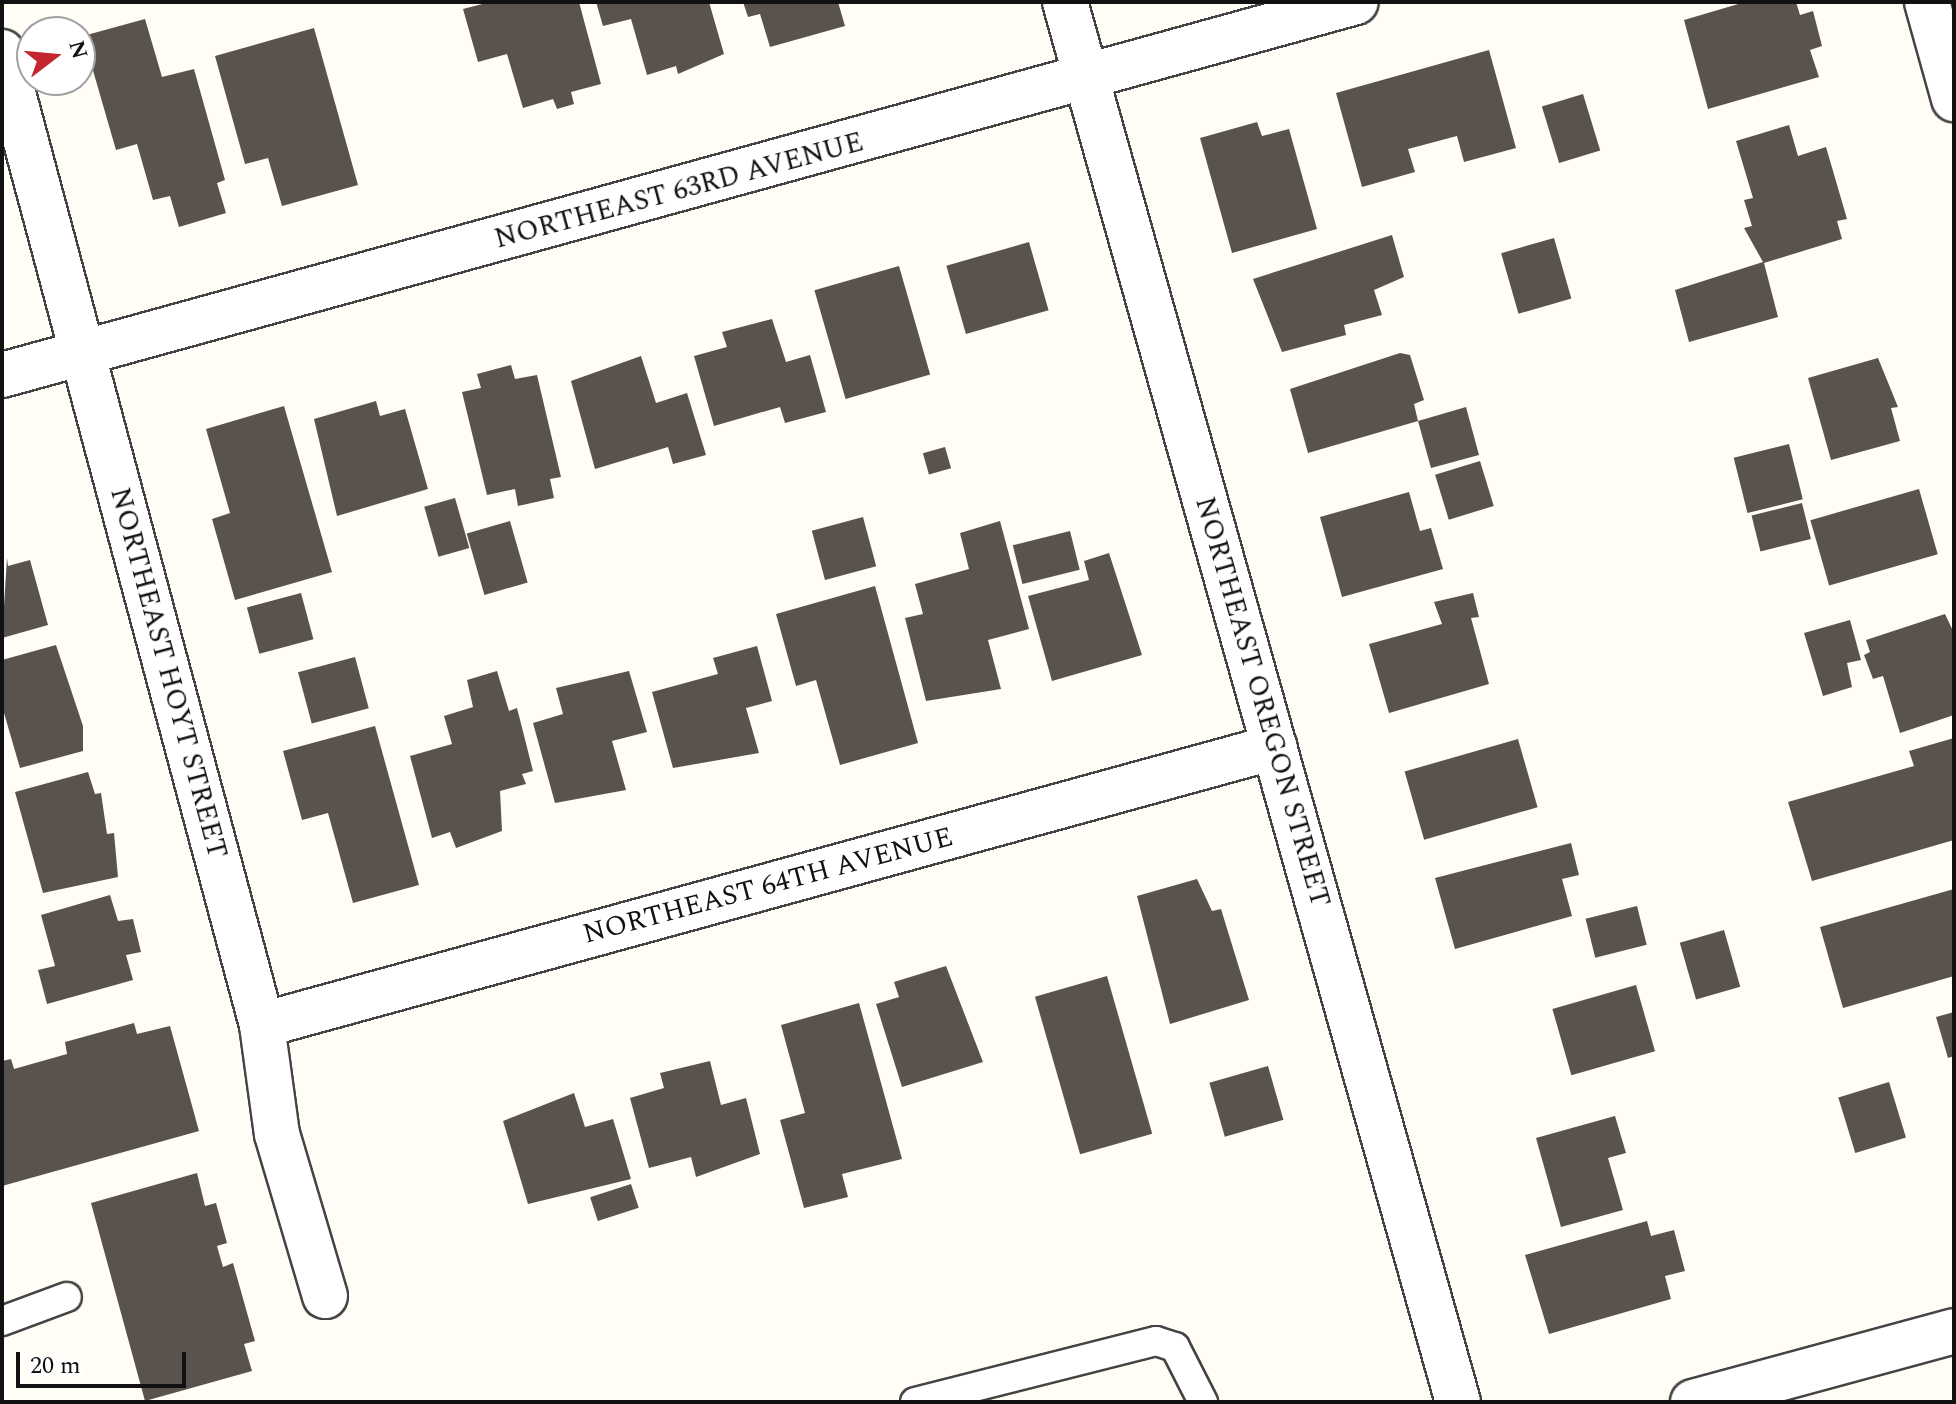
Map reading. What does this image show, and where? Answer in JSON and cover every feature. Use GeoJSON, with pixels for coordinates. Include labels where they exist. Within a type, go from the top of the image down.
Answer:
{"type":"FeatureCollection","features":[{"type":"Feature","properties":{"kind":"street","name":"NORTHEAST OREGON STREET"},"geometry":{"type":"LineString","coordinates":[[1065,2],[1458,1402]]}},
{"type":"Feature","properties":{"kind":"street","name":"NORTHEAST 63RD AVENUE"},"geometry":{"type":"LineString","coordinates":[[2,375],[1087,80],[1356,2]]}},
{"type":"Feature","properties":{"kind":"street"},"geometry":{"type":"LineString","coordinates":[[1927,2],[1954,99]]}},
{"type":"Feature","properties":{"kind":"street","name":"NORTHEAST HOYT STREET"},"geometry":{"type":"LineString","coordinates":[[2,52],[262,1025],[277,1134],[325,1296]]}},
{"type":"Feature","properties":{"kind":"street","name":"NORTHEAST 64TH AVENUE"},"geometry":{"type":"LineString","coordinates":[[262,1025],[1275,747]]}},
{"type":"Feature","properties":{"kind":"street"},"geometry":{"type":"LineString","coordinates":[[1693,1402],[1954,1331]]}},
{"type":"Feature","properties":{"kind":"lane"},"geometry":{"type":"LineString","coordinates":[[2,1321],[67,1297]]}},
{"type":"Feature","properties":{"kind":"lane"},"geometry":{"type":"LineString","coordinates":[[915,1402],[1156,1341],[1175,1347],[1203,1402]]}},
{"type":"Feature","properties":{"kind":"building"},"geometry":{"type":"Polygon","coordinates":[[[490,2],[579,2],[601,84],[571,92],[574,104],[557,109],[553,99],[523,108],[507,54],[478,62],[463,9],[490,2]]]}},
{"type":"Feature","properties":{"kind":"building"},"geometry":{"type":"Polygon","coordinates":[[[596,2],[709,2],[724,54],[678,74],[676,66],[647,75],[631,19],[603,26],[596,2]]]}},
{"type":"Feature","properties":{"kind":"building"},"geometry":{"type":"Polygon","coordinates":[[[743,2],[838,2],[845,26],[770,47],[760,14],[748,17],[743,2]]]}},
{"type":"Feature","properties":{"kind":"building"},"geometry":{"type":"Polygon","coordinates":[[[1745,2],[1796,2],[1800,15],[1813,11],[1822,46],[1810,50],[1819,77],[1708,109],[1684,20],[1745,2]]]}},
{"type":"Feature","properties":{"kind":"building"},"geometry":{"type":"Polygon","coordinates":[[[145,19],[162,77],[194,69],[225,180],[217,183],[226,213],[179,227],[170,196],[153,200],[137,144],[116,150],[96,81],[96,32],[145,19]]]}},
{"type":"Feature","properties":{"kind":"building"},"geometry":{"type":"Polygon","coordinates":[[[314,28],[358,185],[282,206],[268,158],[245,164],[215,56],[314,28]]]}},
{"type":"Feature","properties":{"kind":"building"},"geometry":{"type":"Polygon","coordinates":[[[1489,50],[1516,148],[1464,162],[1457,136],[1408,149],[1415,172],[1362,187],[1336,93],[1489,50]]]}},
{"type":"Feature","properties":{"kind":"building"},"geometry":{"type":"Polygon","coordinates":[[[1583,94],[1600,150],[1559,163],[1542,107],[1583,94]]]}},
{"type":"Feature","properties":{"kind":"building"},"geometry":{"type":"Polygon","coordinates":[[[1257,122],[1262,136],[1289,129],[1317,229],[1232,253],[1200,138],[1257,122]]]}},
{"type":"Feature","properties":{"kind":"building"},"geometry":{"type":"Polygon","coordinates":[[[1789,125],[1798,156],[1826,147],[1847,219],[1837,221],[1842,239],[1764,263],[1778,317],[1689,342],[1675,290],[1763,262],[1744,228],[1752,226],[1744,200],[1753,198],[1736,141],[1789,125]]]}},
{"type":"Feature","properties":{"kind":"building"},"geometry":{"type":"Polygon","coordinates":[[[1392,235],[1404,277],[1374,290],[1382,315],[1344,325],[1346,335],[1282,352],[1253,279],[1392,235]]]}},
{"type":"Feature","properties":{"kind":"building"},"geometry":{"type":"Polygon","coordinates":[[[1554,238],[1571,299],[1518,314],[1501,253],[1554,238]]]}},
{"type":"Feature","properties":{"kind":"building"},"geometry":{"type":"Polygon","coordinates":[[[1029,242],[1049,310],[966,334],[946,266],[1029,242]]]}},
{"type":"Feature","properties":{"kind":"building"},"geometry":{"type":"Polygon","coordinates":[[[899,266],[930,375],[846,399],[814,290],[899,266]]]}},
{"type":"Feature","properties":{"kind":"building"},"geometry":{"type":"Polygon","coordinates":[[[772,319],[786,362],[810,355],[826,412],[785,423],[780,407],[714,426],[694,356],[727,347],[722,332],[772,319]]]}},
{"type":"Feature","properties":{"kind":"building"},"geometry":{"type":"Polygon","coordinates":[[[1400,353],[1410,355],[1424,400],[1414,404],[1418,421],[1308,453],[1290,389],[1400,353]]]}},
{"type":"Feature","properties":{"kind":"building"},"geometry":{"type":"Polygon","coordinates":[[[641,356],[656,403],[687,393],[706,455],[673,464],[668,447],[595,469],[571,381],[641,356]]]}},
{"type":"Feature","properties":{"kind":"building"},"geometry":{"type":"Polygon","coordinates":[[[1878,358],[1898,407],[1891,408],[1900,441],[1831,460],[1808,378],[1878,358]]]}},
{"type":"Feature","properties":{"kind":"building"},"geometry":{"type":"Polygon","coordinates":[[[511,365],[515,379],[537,375],[561,477],[550,479],[554,498],[518,506],[515,489],[487,495],[462,392],[481,388],[477,374],[511,365]]]}},
{"type":"Feature","properties":{"kind":"building"},"geometry":{"type":"Polygon","coordinates":[[[376,401],[380,416],[405,409],[428,489],[337,516],[314,419],[376,401]]]}},
{"type":"Feature","properties":{"kind":"building"},"geometry":{"type":"Polygon","coordinates":[[[284,406],[332,572],[235,600],[212,519],[230,513],[206,429],[284,406]]]}},
{"type":"Feature","properties":{"kind":"building"},"geometry":{"type":"Polygon","coordinates":[[[1466,407],[1479,455],[1431,468],[1418,421],[1466,407]]]}},
{"type":"Feature","properties":{"kind":"building"},"geometry":{"type":"Polygon","coordinates":[[[1789,444],[1803,499],[1747,513],[1734,458],[1789,444]]]}},
{"type":"Feature","properties":{"kind":"building"},"geometry":{"type":"Polygon","coordinates":[[[945,447],[951,468],[929,474],[923,453],[945,447]]]}},
{"type":"Feature","properties":{"kind":"building"},"geometry":{"type":"Polygon","coordinates":[[[1480,461],[1494,506],[1449,520],[1435,475],[1480,461]]]}},
{"type":"Feature","properties":{"kind":"building"},"geometry":{"type":"Polygon","coordinates":[[[1919,489],[1938,554],[1829,586],[1810,520],[1919,489]]]}},
{"type":"Feature","properties":{"kind":"building"},"geometry":{"type":"Polygon","coordinates":[[[1409,492],[1420,531],[1431,528],[1443,569],[1342,597],[1320,517],[1409,492]]]}},
{"type":"Feature","properties":{"kind":"building"},"geometry":{"type":"Polygon","coordinates":[[[455,498],[469,548],[439,557],[424,507],[455,498]]]}},
{"type":"Feature","properties":{"kind":"building"},"geometry":{"type":"Polygon","coordinates":[[[1802,503],[1811,539],[1760,551],[1752,516],[1802,503]]]}},
{"type":"Feature","properties":{"kind":"building"},"geometry":{"type":"Polygon","coordinates":[[[863,517],[876,566],[825,580],[812,531],[863,517]]]}},
{"type":"Feature","properties":{"kind":"building"},"geometry":{"type":"Polygon","coordinates":[[[510,521],[528,583],[484,595],[467,533],[510,521]]]}},
{"type":"Feature","properties":{"kind":"building"},"geometry":{"type":"Polygon","coordinates":[[[1000,521],[1029,629],[988,640],[1001,689],[926,701],[905,618],[923,614],[915,584],[969,569],[960,533],[1000,521]]]}},
{"type":"Feature","properties":{"kind":"building"},"geometry":{"type":"Polygon","coordinates":[[[1070,531],[1080,570],[1022,584],[1013,545],[1070,531]]]}},
{"type":"Feature","properties":{"kind":"building"},"geometry":{"type":"Polygon","coordinates":[[[1109,553],[1142,655],[1052,681],[1028,596],[1089,580],[1084,561],[1109,553]]]}},
{"type":"Feature","properties":{"kind":"building"},"geometry":{"type":"Polygon","coordinates":[[[7,558],[8,566],[30,560],[48,625],[2,638],[7,558]]]}},
{"type":"Feature","properties":{"kind":"building"},"geometry":{"type":"Polygon","coordinates":[[[875,586],[918,743],[840,765],[816,680],[796,686],[776,614],[875,586]]]}},
{"type":"Feature","properties":{"kind":"building"},"geometry":{"type":"Polygon","coordinates":[[[301,593],[313,639],[259,654],[247,607],[301,593]]]}},
{"type":"Feature","properties":{"kind":"building"},"geometry":{"type":"Polygon","coordinates":[[[1473,593],[1479,617],[1471,618],[1489,684],[1389,713],[1369,644],[1442,624],[1434,602],[1473,593]]]}},
{"type":"Feature","properties":{"kind":"building"},"geometry":{"type":"Polygon","coordinates":[[[1945,614],[1954,633],[1954,715],[1900,733],[1883,676],[1873,679],[1864,655],[1870,652],[1866,640],[1945,614]]]}},
{"type":"Feature","properties":{"kind":"building"},"geometry":{"type":"Polygon","coordinates":[[[1850,620],[1861,660],[1847,663],[1852,687],[1823,696],[1804,633],[1850,620]]]}},
{"type":"Feature","properties":{"kind":"building"},"geometry":{"type":"Polygon","coordinates":[[[56,645],[83,726],[83,751],[20,768],[2,706],[2,660],[56,645]]]}},
{"type":"Feature","properties":{"kind":"building"},"geometry":{"type":"Polygon","coordinates":[[[757,646],[772,701],[746,708],[759,753],[673,768],[652,692],[718,674],[713,658],[757,646]]]}},
{"type":"Feature","properties":{"kind":"building"},"geometry":{"type":"Polygon","coordinates":[[[355,657],[369,708],[312,723],[298,672],[355,657]]]}},
{"type":"Feature","properties":{"kind":"building"},"geometry":{"type":"Polygon","coordinates":[[[497,671],[509,711],[517,708],[533,771],[522,774],[526,784],[500,791],[502,831],[456,848],[450,832],[432,838],[410,756],[452,744],[444,716],[473,707],[467,680],[497,671]]]}},
{"type":"Feature","properties":{"kind":"building"},"geometry":{"type":"Polygon","coordinates":[[[629,671],[647,732],[612,741],[626,790],[555,803],[533,723],[563,714],[556,688],[629,671]]]}},
{"type":"Feature","properties":{"kind":"building"},"geometry":{"type":"Polygon","coordinates":[[[375,726],[419,885],[353,903],[328,813],[302,820],[283,751],[375,726]]]}},
{"type":"Feature","properties":{"kind":"building"},"geometry":{"type":"Polygon","coordinates":[[[1954,738],[1954,840],[1812,881],[1788,802],[1914,766],[1909,751],[1954,738]]]}},
{"type":"Feature","properties":{"kind":"building"},"geometry":{"type":"Polygon","coordinates":[[[1518,739],[1538,807],[1424,840],[1405,772],[1518,739]]]}},
{"type":"Feature","properties":{"kind":"building"},"geometry":{"type":"Polygon","coordinates":[[[88,772],[95,794],[101,793],[107,834],[114,833],[118,877],[43,893],[15,792],[88,772]]]}},
{"type":"Feature","properties":{"kind":"building"},"geometry":{"type":"Polygon","coordinates":[[[1571,843],[1579,875],[1562,879],[1572,916],[1455,949],[1435,878],[1571,843]]]}},
{"type":"Feature","properties":{"kind":"building"},"geometry":{"type":"Polygon","coordinates":[[[1197,879],[1212,911],[1221,909],[1249,1000],[1170,1024],[1137,896],[1197,879]]]}},
{"type":"Feature","properties":{"kind":"building"},"geometry":{"type":"Polygon","coordinates":[[[1954,889],[1954,976],[1843,1008],[1820,927],[1954,889]]]}},
{"type":"Feature","properties":{"kind":"building"},"geometry":{"type":"Polygon","coordinates":[[[110,895],[118,921],[133,919],[141,952],[126,955],[133,980],[47,1004],[38,970],[55,966],[41,915],[110,895]]]}},
{"type":"Feature","properties":{"kind":"building"},"geometry":{"type":"Polygon","coordinates":[[[1637,906],[1647,945],[1595,958],[1586,919],[1637,906]]]}},
{"type":"Feature","properties":{"kind":"building"},"geometry":{"type":"Polygon","coordinates":[[[1724,930],[1740,987],[1696,999],[1680,943],[1724,930]]]}},
{"type":"Feature","properties":{"kind":"building"},"geometry":{"type":"Polygon","coordinates":[[[946,966],[983,1062],[902,1087],[876,1004],[899,997],[894,982],[946,966]]]}},
{"type":"Feature","properties":{"kind":"building"},"geometry":{"type":"Polygon","coordinates":[[[1107,976],[1152,1134],[1080,1154],[1035,997],[1107,976]]]}},
{"type":"Feature","properties":{"kind":"building"},"geometry":{"type":"Polygon","coordinates":[[[1636,985],[1655,1051],[1571,1075],[1552,1009],[1636,985]]]}},
{"type":"Feature","properties":{"kind":"building"},"geometry":{"type":"Polygon","coordinates":[[[859,1003],[902,1159],[842,1174],[848,1197],[804,1208],[780,1120],[805,1113],[781,1025],[859,1003]]]}},
{"type":"Feature","properties":{"kind":"building"},"geometry":{"type":"Polygon","coordinates":[[[1954,1012],[1954,1056],[1948,1058],[1936,1017],[1954,1012]]]}},
{"type":"Feature","properties":{"kind":"building"},"geometry":{"type":"Polygon","coordinates":[[[134,1023],[137,1034],[170,1026],[199,1131],[2,1186],[2,1061],[11,1059],[14,1069],[67,1054],[65,1042],[134,1023]]]}},
{"type":"Feature","properties":{"kind":"building"},"geometry":{"type":"Polygon","coordinates":[[[710,1061],[721,1105],[746,1098],[760,1154],[696,1177],[691,1157],[649,1168],[630,1098],[664,1088],[660,1073],[710,1061]]]}},
{"type":"Feature","properties":{"kind":"building"},"geometry":{"type":"Polygon","coordinates":[[[1268,1066],[1283,1120],[1225,1137],[1209,1083],[1268,1066]]]}},
{"type":"Feature","properties":{"kind":"building"},"geometry":{"type":"Polygon","coordinates":[[[1889,1082],[1906,1137],[1855,1153],[1838,1097],[1889,1082]]]}},
{"type":"Feature","properties":{"kind":"building"},"geometry":{"type":"Polygon","coordinates":[[[574,1093],[585,1127],[613,1119],[631,1179],[528,1204],[503,1121],[574,1093]]]}},
{"type":"Feature","properties":{"kind":"building"},"geometry":{"type":"Polygon","coordinates":[[[1615,1116],[1626,1153],[1608,1158],[1623,1210],[1561,1227],[1536,1138],[1615,1116]]]}},
{"type":"Feature","properties":{"kind":"building"},"geometry":{"type":"Polygon","coordinates":[[[197,1173],[205,1206],[216,1203],[227,1243],[217,1246],[223,1267],[233,1263],[255,1341],[244,1344],[252,1371],[145,1401],[91,1203],[197,1173]]]}},
{"type":"Feature","properties":{"kind":"building"},"geometry":{"type":"Polygon","coordinates":[[[631,1184],[639,1208],[598,1221],[590,1197],[631,1184]]]}},
{"type":"Feature","properties":{"kind":"building"},"geometry":{"type":"Polygon","coordinates":[[[1647,1221],[1651,1236],[1674,1230],[1685,1271],[1665,1276],[1671,1299],[1549,1334],[1525,1255],[1647,1221]]]}}]}
